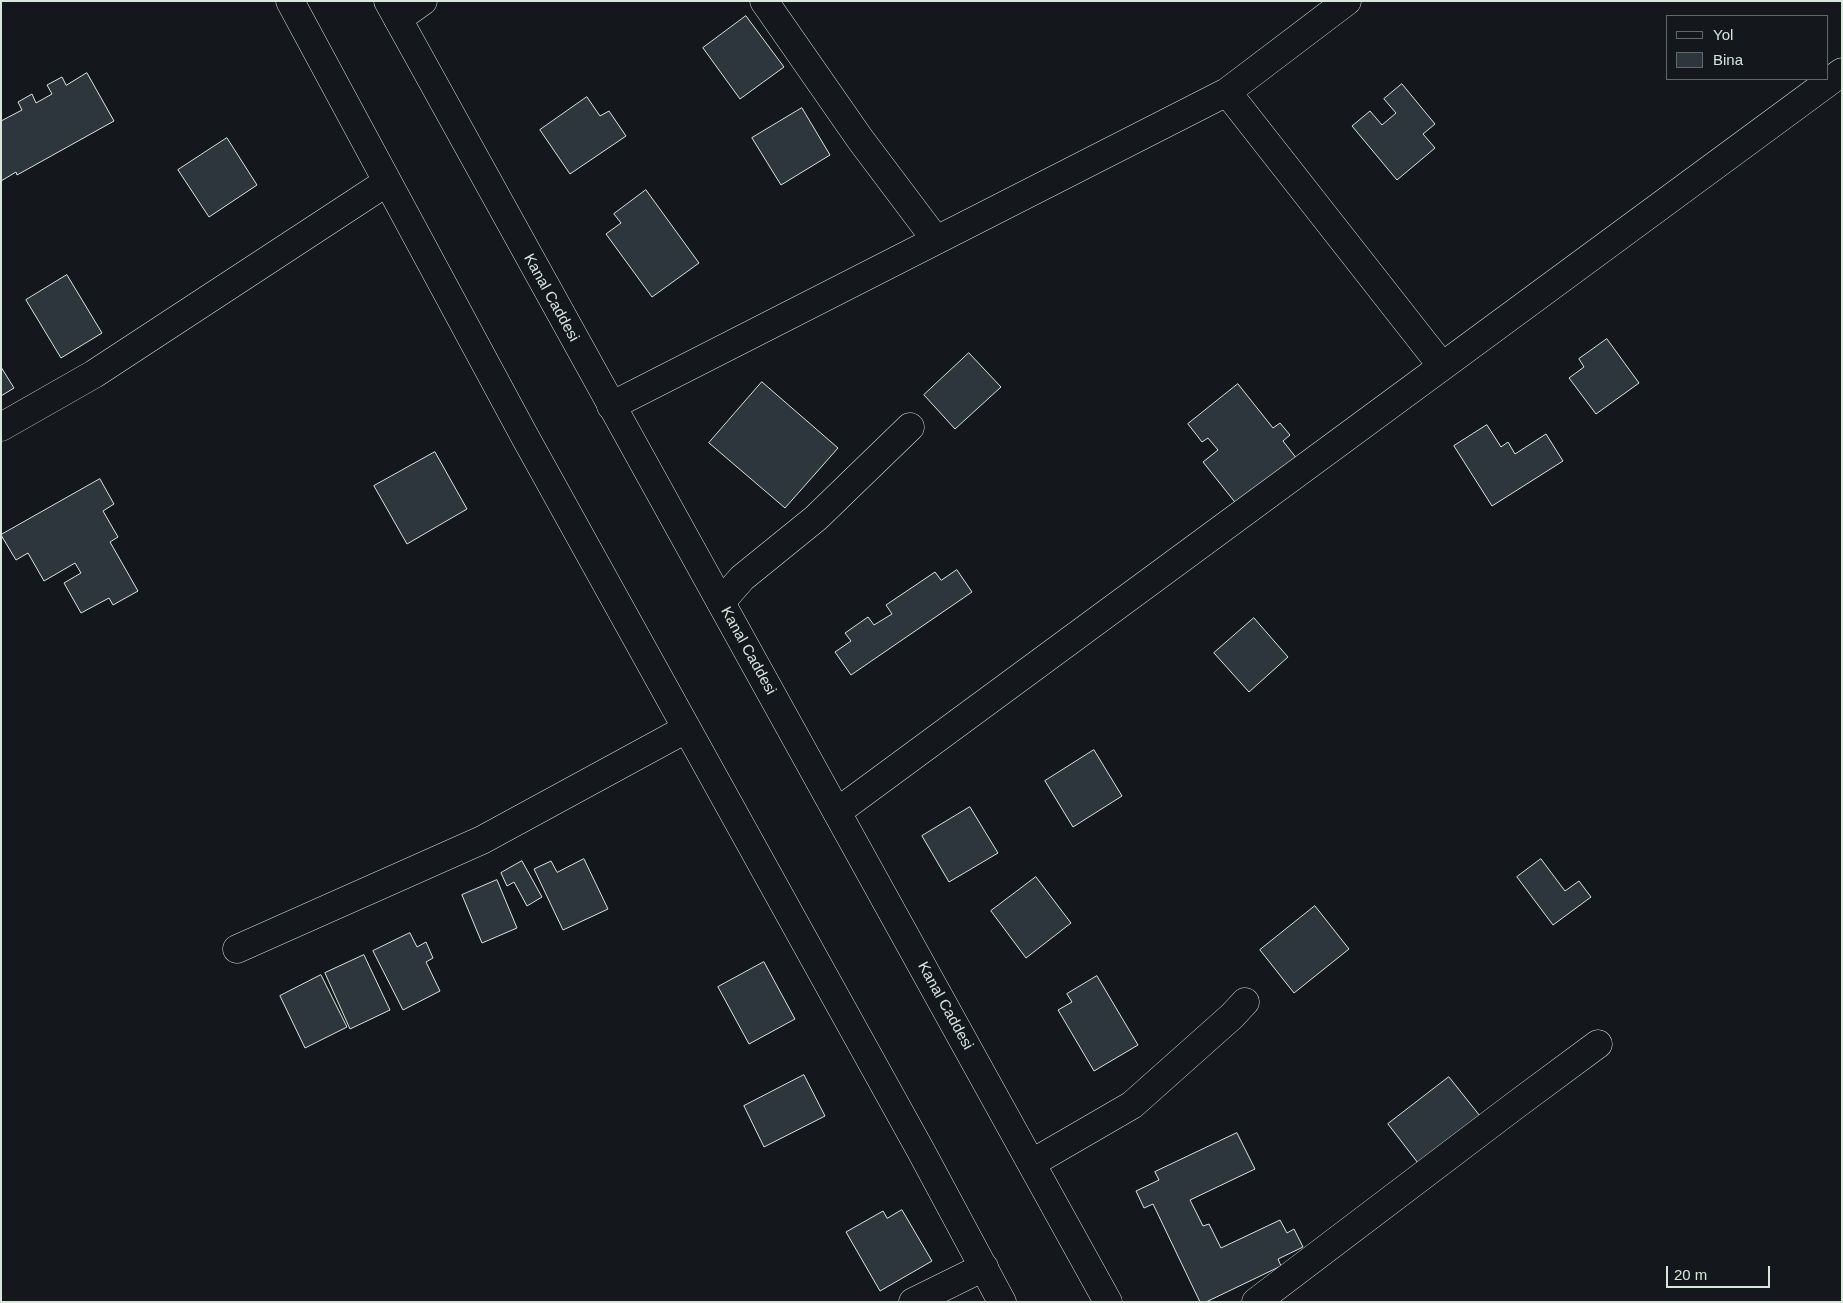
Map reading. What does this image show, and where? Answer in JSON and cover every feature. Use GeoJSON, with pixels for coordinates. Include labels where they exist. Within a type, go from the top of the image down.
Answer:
{"type":"FeatureCollection","features":[{"type":"Feature","properties":{"kind":"street"},"geometry":{"type":"LineString","coordinates":[[290,1],[524,435],[922,1151],[1002,1302]]}},
{"type":"Feature","properties":{"kind":"street"},"geometry":{"type":"LineString","coordinates":[[393,10],[423,1]]}},
{"type":"Feature","properties":{"kind":"street"},"geometry":{"type":"LineString","coordinates":[[764,1],[860,139],[936,240]]}},
{"type":"Feature","properties":{"kind":"street"},"geometry":{"type":"LineString","coordinates":[[611,406],[1227,92],[1347,1]]}},
{"type":"Feature","properties":{"kind":"street","name":"Kanal Caddesi"},"geometry":{"type":"LineString","coordinates":[[393,10],[1108,1302]]}},
{"type":"Feature","properties":{"kind":"street"},"geometry":{"type":"LineString","coordinates":[[837,812],[1842,72]]}},
{"type":"Feature","properties":{"kind":"street"},"geometry":{"type":"LineString","coordinates":[[1227,92],[1442,366]]}},
{"type":"Feature","properties":{"kind":"street"},"geometry":{"type":"LineString","coordinates":[[1,427],[94,374],[387,182]]}},
{"type":"Feature","properties":{"kind":"street"},"geometry":{"type":"LineString","coordinates":[[721,602],[742,578],[816,518],[910,427]]}},
{"type":"Feature","properties":{"kind":"street"},"geometry":{"type":"LineString","coordinates":[[237,949],[482,840],[686,729]]}},
{"type":"Feature","properties":{"kind":"street"},"geometry":{"type":"LineString","coordinates":[[1032,1163],[1132,1104],[1232,1016],[1244,1002]]}},
{"type":"Feature","properties":{"kind":"street"},"geometry":{"type":"LineString","coordinates":[[1256,1302],[1598,1044]]}},
{"type":"Feature","properties":{"kind":"street"},"geometry":{"type":"LineString","coordinates":[[913,1302],[984,1268]]}},
{"type":"Feature","properties":{"kind":"building"},"geometry":{"type":"Polygon","coordinates":[[[746,16],[784,67],[740,99],[703,48],[746,16]]]}},
{"type":"Feature","properties":{"kind":"building"},"geometry":{"type":"Polygon","coordinates":[[[87,73],[114,121],[17,175],[16,172],[1,181],[1,121],[22,110],[18,102],[32,94],[36,103],[52,94],[47,85],[62,77],[66,85],[87,73]]]}},
{"type":"Feature","properties":{"kind":"building"},"geometry":{"type":"Polygon","coordinates":[[[1402,84],[1435,124],[1423,134],[1435,148],[1397,180],[1352,126],[1370,111],[1382,125],[1396,113],[1384,99],[1402,84]]]}},
{"type":"Feature","properties":{"kind":"building"},"geometry":{"type":"Polygon","coordinates":[[[587,97],[600,116],[609,111],[626,136],[570,174],[540,130],[587,97]]]}},
{"type":"Feature","properties":{"kind":"building"},"geometry":{"type":"Polygon","coordinates":[[[802,108],[830,155],[781,185],[752,138],[802,108]]]}},
{"type":"Feature","properties":{"kind":"building"},"geometry":{"type":"Polygon","coordinates":[[[227,138],[257,185],[209,217],[178,170],[227,138]]]}},
{"type":"Feature","properties":{"kind":"building"},"geometry":{"type":"Polygon","coordinates":[[[646,190],[699,263],[652,297],[606,234],[621,223],[614,214],[646,190]]]}},
{"type":"Feature","properties":{"kind":"building"},"geometry":{"type":"Polygon","coordinates":[[[67,275],[102,333],[61,358],[26,300],[67,275]]]}},
{"type":"Feature","properties":{"kind":"building"},"geometry":{"type":"Polygon","coordinates":[[[1607,339],[1639,383],[1596,414],[1569,378],[1584,367],[1579,359],[1607,339]]]}},
{"type":"Feature","properties":{"kind":"building"},"geometry":{"type":"Polygon","coordinates":[[[969,353],[1001,387],[955,429],[924,395],[969,353]]]}},
{"type":"Feature","properties":{"kind":"building"},"geometry":{"type":"Polygon","coordinates":[[[1,367],[14,388],[1,396],[1,367]]]}},
{"type":"Feature","properties":{"kind":"building"},"geometry":{"type":"Polygon","coordinates":[[[762,382],[838,448],[785,508],[709,443],[762,382]]]}},
{"type":"Feature","properties":{"kind":"building"},"geometry":{"type":"Polygon","coordinates":[[[1238,384],[1273,428],[1280,423],[1290,435],[1283,441],[1297,459],[1238,506],[1203,462],[1218,450],[1208,438],[1202,442],[1188,424],[1238,384]]]}},
{"type":"Feature","properties":{"kind":"building"},"geometry":{"type":"Polygon","coordinates":[[[1487,425],[1501,447],[1508,442],[1515,454],[1546,434],[1563,461],[1492,506],[1454,446],[1487,425]]]}},
{"type":"Feature","properties":{"kind":"building"},"geometry":{"type":"Polygon","coordinates":[[[435,452],[467,509],[407,544],[374,486],[435,452]]]}},
{"type":"Feature","properties":{"kind":"building"},"geometry":{"type":"Polygon","coordinates":[[[100,479],[114,504],[103,511],[118,537],[110,542],[138,591],[113,605],[109,598],[81,613],[64,583],[81,573],[75,563],[44,581],[28,553],[16,560],[1,535],[100,479]]]}},
{"type":"Feature","properties":{"kind":"building"},"geometry":{"type":"Polygon","coordinates":[[[957,570],[972,592],[851,675],[835,652],[851,641],[845,633],[868,617],[874,625],[892,614],[886,605],[935,572],[941,580],[957,570]]]}},
{"type":"Feature","properties":{"kind":"building"},"geometry":{"type":"Polygon","coordinates":[[[1254,618],[1288,657],[1249,692],[1214,653],[1254,618]]]}},
{"type":"Feature","properties":{"kind":"building"},"geometry":{"type":"Polygon","coordinates":[[[1094,750],[1122,796],[1073,827],[1045,781],[1094,750]]]}},
{"type":"Feature","properties":{"kind":"building"},"geometry":{"type":"Polygon","coordinates":[[[970,807],[998,853],[949,882],[922,836],[970,807]]]}},
{"type":"Feature","properties":{"kind":"building"},"geometry":{"type":"Polygon","coordinates":[[[584,859],[608,909],[563,930],[534,869],[551,861],[557,872],[584,859]]]}},
{"type":"Feature","properties":{"kind":"building"},"geometry":{"type":"Polygon","coordinates":[[[1541,859],[1565,891],[1579,881],[1591,897],[1553,925],[1517,877],[1541,859]]]}},
{"type":"Feature","properties":{"kind":"building"},"geometry":{"type":"Polygon","coordinates":[[[522,861],[542,897],[527,906],[514,882],[507,886],[501,873],[522,861]]]}},
{"type":"Feature","properties":{"kind":"building"},"geometry":{"type":"Polygon","coordinates":[[[1036,877],[1071,923],[1026,958],[991,911],[1036,877]]]}},
{"type":"Feature","properties":{"kind":"building"},"geometry":{"type":"Polygon","coordinates":[[[497,880],[517,928],[482,943],[462,895],[497,880]]]}},
{"type":"Feature","properties":{"kind":"building"},"geometry":{"type":"Polygon","coordinates":[[[1315,906],[1349,949],[1294,993],[1260,950],[1315,906]]]}},
{"type":"Feature","properties":{"kind":"building"},"geometry":{"type":"Polygon","coordinates":[[[410,933],[417,947],[426,942],[433,958],[426,962],[440,991],[403,1010],[373,951],[410,933]]]}},
{"type":"Feature","properties":{"kind":"building"},"geometry":{"type":"Polygon","coordinates":[[[364,955],[390,1010],[350,1029],[325,973],[364,955]]]}},
{"type":"Feature","properties":{"kind":"building"},"geometry":{"type":"Polygon","coordinates":[[[764,962],[795,1019],[749,1044],[718,987],[764,962]]]}},
{"type":"Feature","properties":{"kind":"building"},"geometry":{"type":"Polygon","coordinates":[[[321,975],[347,1027],[305,1048],[280,996],[321,975]]]}},
{"type":"Feature","properties":{"kind":"building"},"geometry":{"type":"Polygon","coordinates":[[[1097,976],[1138,1045],[1094,1071],[1058,1010],[1072,1002],[1067,994],[1097,976]]]}},
{"type":"Feature","properties":{"kind":"building"},"geometry":{"type":"Polygon","coordinates":[[[804,1075],[825,1116],[764,1147],[744,1106],[804,1075]]]}},
{"type":"Feature","properties":{"kind":"building"},"geometry":{"type":"Polygon","coordinates":[[[1449,1077],[1480,1116],[1418,1163],[1388,1124],[1449,1077]]]}},
{"type":"Feature","properties":{"kind":"building"},"geometry":{"type":"Polygon","coordinates":[[[1237,1133],[1255,1169],[1190,1200],[1203,1226],[1209,1224],[1221,1248],[1280,1220],[1287,1233],[1294,1229],[1303,1247],[1278,1259],[1281,1266],[1206,1302],[1200,1302],[1153,1204],[1144,1208],[1136,1191],[1159,1180],[1155,1172],[1237,1133]]]}},
{"type":"Feature","properties":{"kind":"building"},"geometry":{"type":"Polygon","coordinates":[[[902,1210],[932,1261],[880,1291],[846,1232],[883,1211],[887,1218],[902,1210]]]}}]}
